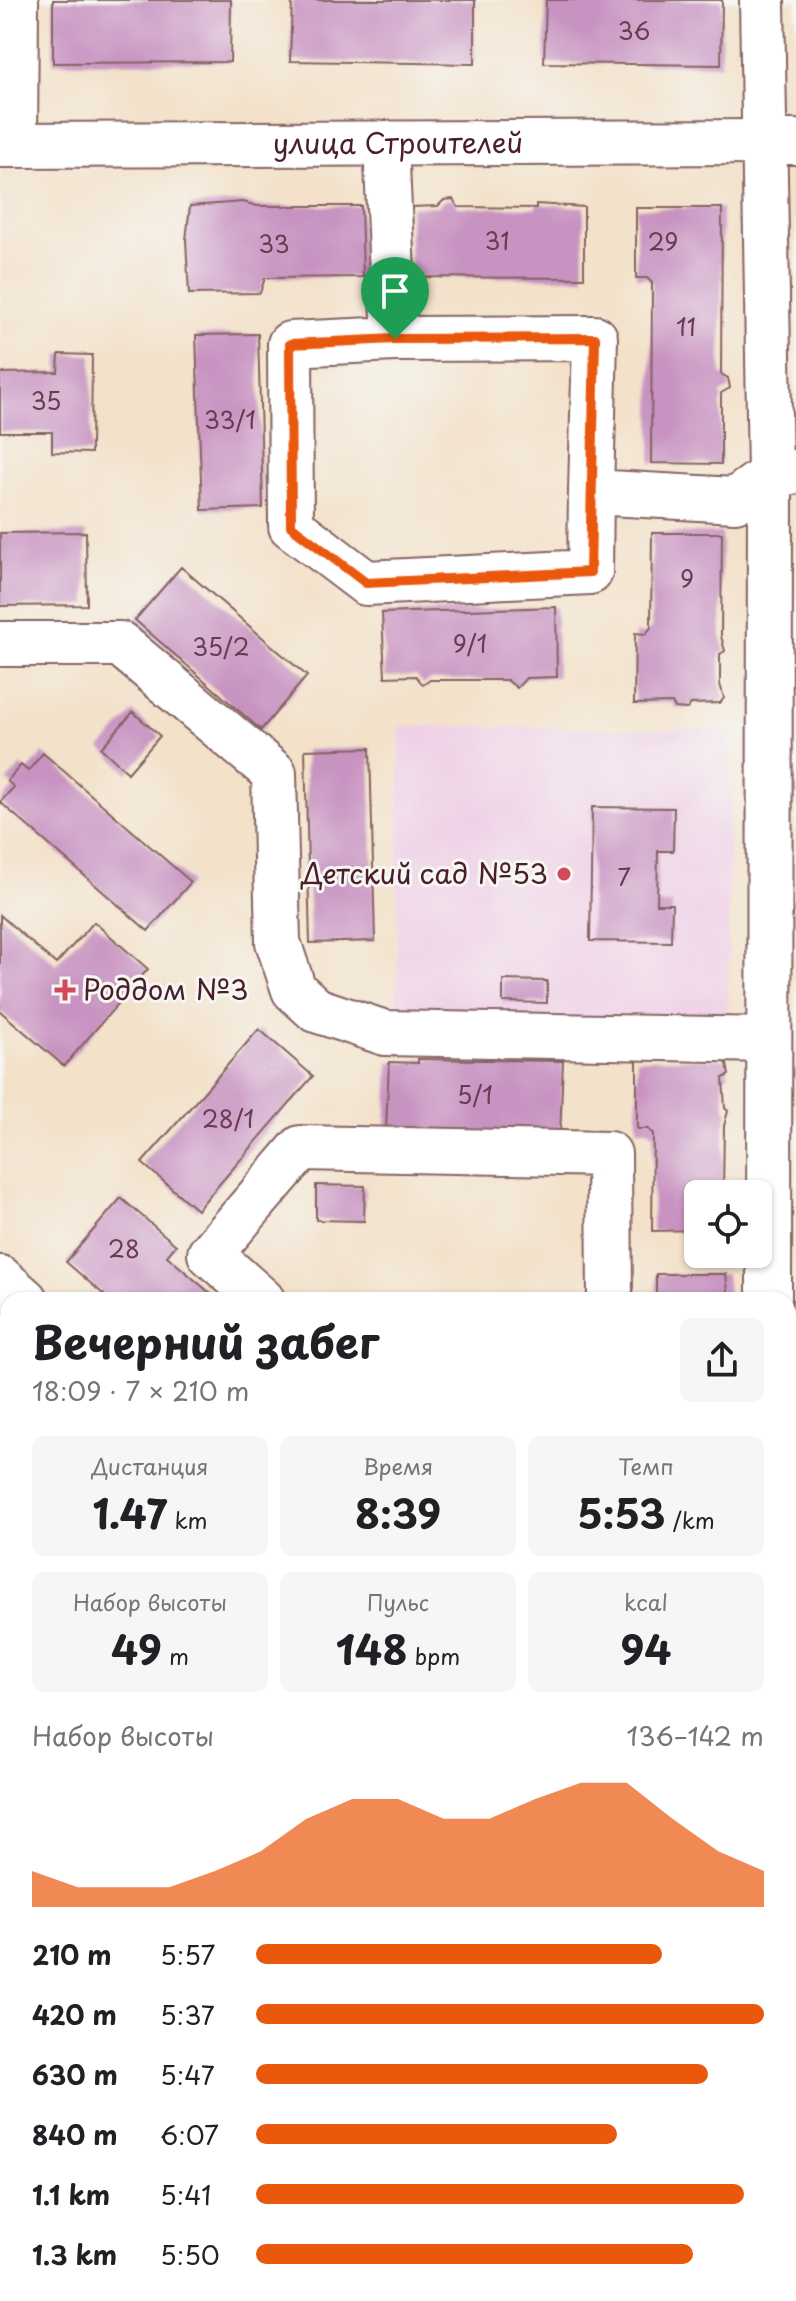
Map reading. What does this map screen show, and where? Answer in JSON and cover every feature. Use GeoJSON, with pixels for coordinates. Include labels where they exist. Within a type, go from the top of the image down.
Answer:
{"type":"FeatureCollection","features":[{"type":"Feature","properties":{"kind":"street"},"geometry":{"type":"LineString","coordinates":[[8,145],[16,0]]}},
{"type":"Feature","properties":{"kind":"street"},"geometry":{"type":"LineString","coordinates":[[762,0],[780,142],[783,474],[769,1040],[769,1292]]}},
{"type":"Feature","properties":{"kind":"street","name":"улица Строителей"},"geometry":{"type":"LineString","coordinates":[[8,145],[780,142]]}},
{"type":"Feature","properties":{"kind":"street"},"geometry":{"type":"LineString","coordinates":[[386,143],[395,339]]}},
{"type":"Feature","properties":{"kind":"street"},"geometry":{"type":"LineString","coordinates":[[595,338],[591,492],[590,572],[366,583],[291,526],[290,344],[395,339],[595,338]]}},
{"type":"Feature","properties":{"kind":"street"},"geometry":{"type":"LineString","coordinates":[[591,492],[735,500],[783,474]]}},
{"type":"Feature","properties":{"kind":"street"},"geometry":{"type":"LineString","coordinates":[[0,644],[120,644],[274,773],[278,942],[294,990],[316,1010],[385,1033],[584,1028],[769,1040]]}},
{"type":"Feature","properties":{"kind":"street"},"geometry":{"type":"LineString","coordinates":[[253,1292],[210,1254],[301,1148],[609,1154],[610,1292]]}},
{"type":"Feature","properties":{"kind":"street"},"geometry":{"type":"LineString","coordinates":[[0,1278],[16,1292]]}},
{"type":"Feature","properties":{"kind":"path"},"geometry":{"type":"LineString","coordinates":[[796,1539],[796,1646]]}},
{"type":"Feature","properties":{"kind":"shaded area","name":"Детский сад №53"},"geometry":{"type":"Polygon","coordinates":[[[400,726],[730,730],[728,1022],[396,1018],[400,726]]]}},
{"type":"Feature","properties":{"kind":"building"},"geometry":{"type":"Polygon","coordinates":[[[53,0],[231,0],[230,62],[53,63],[53,0]]]}},
{"type":"Feature","properties":{"kind":"building"},"geometry":{"type":"Polygon","coordinates":[[[292,0],[475,0],[475,64],[290,61],[292,0]]]}},
{"type":"Feature","properties":{"kind":"building"},"geometry":{"type":"Polygon","coordinates":[[[546,0],[722,0],[721,65],[544,63],[546,0]]]}},
{"type":"Feature","properties":{"kind":"building"},"geometry":{"type":"Polygon","coordinates":[[[453,199],[458,207],[536,208],[536,204],[584,207],[584,278],[410,277],[410,207],[438,206],[444,200],[453,199]]]}},
{"type":"Feature","properties":{"kind":"building"},"geometry":{"type":"Polygon","coordinates":[[[243,202],[257,206],[361,206],[363,277],[265,278],[260,293],[189,294],[186,240],[190,206],[243,202]]]}},
{"type":"Feature","properties":{"kind":"building"},"geometry":{"type":"Polygon","coordinates":[[[636,208],[722,208],[721,374],[728,378],[730,388],[721,393],[721,464],[651,463],[652,283],[647,278],[636,278],[636,208]]]}},
{"type":"Feature","properties":{"kind":"building"},"geometry":{"type":"Polygon","coordinates":[[[258,334],[263,508],[202,510],[196,335],[258,334]]]}},
{"type":"Feature","properties":{"kind":"building"},"geometry":{"type":"Polygon","coordinates":[[[59,354],[92,355],[91,453],[52,452],[52,432],[0,432],[0,373],[58,372],[59,354]]]}},
{"type":"Feature","properties":{"kind":"building"},"geometry":{"type":"Polygon","coordinates":[[[86,532],[87,605],[0,606],[0,533],[86,532]]]}},
{"type":"Feature","properties":{"kind":"building"},"geometry":{"type":"Polygon","coordinates":[[[652,533],[722,533],[721,636],[725,651],[720,654],[720,684],[724,698],[720,703],[691,704],[687,709],[675,708],[672,703],[634,704],[635,633],[646,634],[651,627],[652,533]]]}},
{"type":"Feature","properties":{"kind":"building"},"geometry":{"type":"Polygon","coordinates":[[[181,567],[307,676],[261,730],[135,620],[181,567]]]}},
{"type":"Feature","properties":{"kind":"building"},"geometry":{"type":"Polygon","coordinates":[[[556,607],[557,677],[526,678],[517,688],[507,680],[430,680],[423,685],[416,676],[385,677],[382,613],[556,607]]]}},
{"type":"Feature","properties":{"kind":"building"},"geometry":{"type":"Polygon","coordinates":[[[133,712],[160,736],[128,773],[101,748],[133,712]]]}},
{"type":"Feature","properties":{"kind":"building"},"geometry":{"type":"Polygon","coordinates":[[[370,748],[375,941],[310,943],[305,750],[370,748]]]}},
{"type":"Feature","properties":{"kind":"building"},"geometry":{"type":"Polygon","coordinates":[[[43,753],[191,882],[148,931],[0,802],[14,787],[7,781],[21,765],[28,771],[43,753]]]}},
{"type":"Feature","properties":{"kind":"building"},"geometry":{"type":"Polygon","coordinates":[[[592,807],[674,808],[673,851],[658,851],[657,904],[672,904],[671,942],[590,941],[592,807]]]}},
{"type":"Feature","properties":{"kind":"building","name":"Роддом №3"},"geometry":{"type":"Polygon","coordinates":[[[0,915],[56,964],[94,922],[148,969],[64,1066],[0,1011],[0,915]]]}},
{"type":"Feature","properties":{"kind":"building"},"geometry":{"type":"Polygon","coordinates":[[[503,980],[547,981],[547,1003],[503,1002],[503,980]]]}},
{"type":"Feature","properties":{"kind":"building"},"geometry":{"type":"Polygon","coordinates":[[[259,1029],[313,1076],[197,1210],[142,1163],[259,1029]]]}},
{"type":"Feature","properties":{"kind":"building"},"geometry":{"type":"Polygon","coordinates":[[[418,1059],[563,1061],[560,1136],[386,1130],[389,1062],[418,1063],[418,1059]]]}},
{"type":"Feature","properties":{"kind":"building"},"geometry":{"type":"Polygon","coordinates":[[[637,1059],[723,1059],[727,1064],[729,1075],[723,1078],[725,1108],[728,1111],[724,1126],[723,1180],[684,1180],[684,1230],[652,1231],[653,1134],[648,1129],[637,1129],[637,1059]]]}},
{"type":"Feature","properties":{"kind":"building"},"geometry":{"type":"Polygon","coordinates":[[[316,1185],[365,1186],[364,1221],[316,1220],[316,1185]]]}},
{"type":"Feature","properties":{"kind":"building"},"geometry":{"type":"Polygon","coordinates":[[[121,1198],[176,1245],[167,1256],[209,1292],[101,1292],[66,1262],[121,1198]]]}},
{"type":"Feature","properties":{"kind":"building"},"geometry":{"type":"Polygon","coordinates":[[[656,1274],[726,1274],[728,1292],[656,1292],[656,1274]]]}},
{"type":"Feature","properties":{"kind":"place","name":"Детский сад №53"},"geometry":{"type":"Point","coordinates":[564,874]}},
{"type":"Feature","properties":{"kind":"place","name":"Роддом №3"},"geometry":{"type":"Point","coordinates":[65,990]}},
{"type":"Feature","properties":{"kind":"route"},"geometry":{"type":"LineString","coordinates":[[595,338],[590,572],[366,583],[291,526],[290,344],[395,339],[595,338]]}}]}
